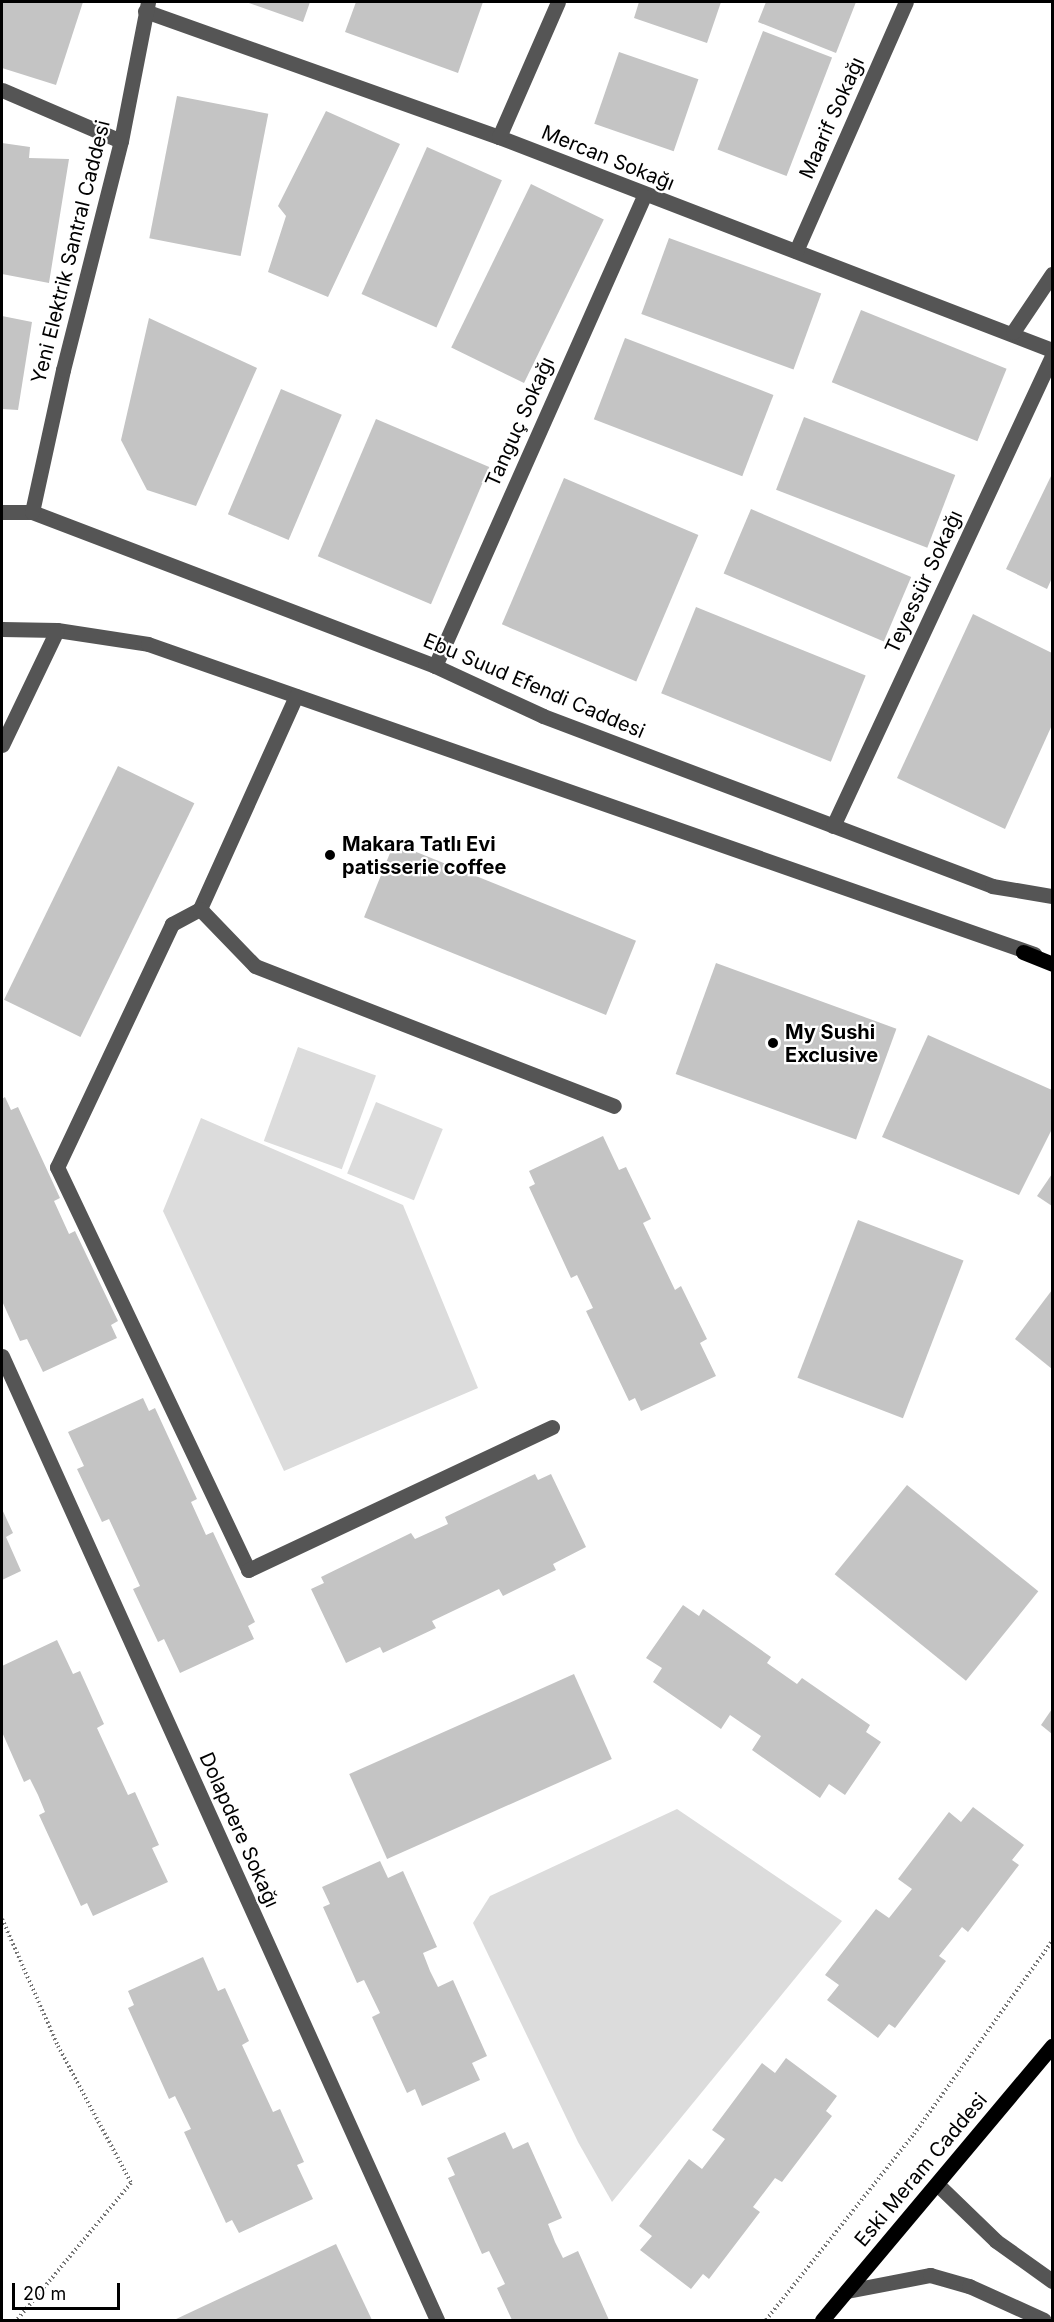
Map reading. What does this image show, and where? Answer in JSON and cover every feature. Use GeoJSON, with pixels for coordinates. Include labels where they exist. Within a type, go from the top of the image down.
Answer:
{"type":"FeatureCollection","features":[{"type":"Feature","properties":{"kind":"main road"},"geometry":{"type":"LineString","coordinates":[[1023,952],[1053,964]]}},
{"type":"Feature","properties":{"kind":"main road","name":"Eski Meram Caddesi"},"geometry":{"type":"LineString","coordinates":[[822,2320],[1053,2046]]}},
{"type":"Feature","properties":{"kind":"street"},"geometry":{"type":"LineString","coordinates":[[499,137],[558,2]]}},
{"type":"Feature","properties":{"kind":"street","name":"Maarif Sokağı"},"geometry":{"type":"LineString","coordinates":[[796,251],[906,2]]}},
{"type":"Feature","properties":{"kind":"street","name":"Mercan Sokağı"},"geometry":{"type":"LineString","coordinates":[[147,6],[499,137],[644,196],[1013,332],[1053,350]]}},
{"type":"Feature","properties":{"kind":"street","name":"Yeni Elektrik Santral Caddesi"},"geometry":{"type":"LineString","coordinates":[[32,512],[63,370],[121,141],[147,6]]}},
{"type":"Feature","properties":{"kind":"street"},"geometry":{"type":"LineString","coordinates":[[2,90],[121,141]]}},
{"type":"Feature","properties":{"kind":"street","name":"Tanguç Sokağı"},"geometry":{"type":"LineString","coordinates":[[435,666],[644,196]]}},
{"type":"Feature","properties":{"kind":"street"},"geometry":{"type":"LineString","coordinates":[[1013,332],[1053,274]]}},
{"type":"Feature","properties":{"kind":"street","name":"Teyessür Sokağı"},"geometry":{"type":"LineString","coordinates":[[833,826],[1053,356]]}},
{"type":"Feature","properties":{"kind":"street","name":"Ebu Suud Efendi Caddesi"},"geometry":{"type":"LineString","coordinates":[[2,512],[32,512],[435,666],[543,716],[992,886],[1053,896]]}},
{"type":"Feature","properties":{"kind":"street"},"geometry":{"type":"LineString","coordinates":[[2,629],[57,630],[148,644],[1023,952],[1053,959]]}},
{"type":"Feature","properties":{"kind":"street"},"geometry":{"type":"LineString","coordinates":[[2,745],[57,630]]}},
{"type":"Feature","properties":{"kind":"street"},"geometry":{"type":"LineString","coordinates":[[296,696],[200,909],[172,924],[57,1167],[248,1570],[552,1427]]}},
{"type":"Feature","properties":{"kind":"street"},"geometry":{"type":"LineString","coordinates":[[200,909],[255,966],[614,1106]]}},
{"type":"Feature","properties":{"kind":"street","name":"Dolapdere Sokağı"},"geometry":{"type":"LineString","coordinates":[[2,1356],[437,2320]]}},
{"type":"Feature","properties":{"kind":"street"},"geometry":{"type":"LineString","coordinates":[[937,2184],[996,2241],[1053,2281]]}},
{"type":"Feature","properties":{"kind":"street"},"geometry":{"type":"LineString","coordinates":[[847,2291],[930,2275],[969,2286],[1044,2320]]}},
{"type":"Feature","properties":{"kind":"path"},"geometry":{"type":"LineString","coordinates":[[2,1919],[58,2046],[130,2183],[17,2320]]}},
{"type":"Feature","properties":{"kind":"path"},"geometry":{"type":"LineString","coordinates":[[766,2320],[914,2134],[1053,1941]]}},
{"type":"Feature","properties":{"kind":"shaded area"},"geometry":{"type":"Polygon","coordinates":[[[298,1047],[376,1075],[342,1169],[264,1141],[298,1047]]]}},
{"type":"Feature","properties":{"kind":"shaded area"},"geometry":{"type":"Polygon","coordinates":[[[376,1102],[443,1129],[414,1200],[347,1173],[376,1102]]]}},
{"type":"Feature","properties":{"kind":"shaded area"},"geometry":{"type":"Polygon","coordinates":[[[201,1118],[403,1205],[478,1388],[284,1471],[163,1211],[201,1118]]]}},
{"type":"Feature","properties":{"kind":"shaded area"},"geometry":{"type":"Polygon","coordinates":[[[677,1809],[842,1921],[612,2202],[578,2142],[473,1923],[490,1896],[677,1809]]]}},
{"type":"Feature","properties":{"kind":"building"},"geometry":{"type":"Polygon","coordinates":[[[2,2],[83,2],[56,85],[2,68],[2,2]]]}},
{"type":"Feature","properties":{"kind":"building"},"geometry":{"type":"Polygon","coordinates":[[[246,2],[310,2],[303,22],[246,2]]]}},
{"type":"Feature","properties":{"kind":"building"},"geometry":{"type":"Polygon","coordinates":[[[356,2],[483,2],[458,73],[345,32],[356,2]]]}},
{"type":"Feature","properties":{"kind":"building"},"geometry":{"type":"Polygon","coordinates":[[[639,2],[721,2],[707,43],[634,18],[639,2]]]}},
{"type":"Feature","properties":{"kind":"building"},"geometry":{"type":"Polygon","coordinates":[[[766,2],[856,2],[836,53],[758,22],[766,2]]]}},
{"type":"Feature","properties":{"kind":"building"},"geometry":{"type":"Polygon","coordinates":[[[763,31],[832,58],[787,176],[717,150],[763,31]]]}},
{"type":"Feature","properties":{"kind":"building"},"geometry":{"type":"Polygon","coordinates":[[[619,52],[698,79],[674,151],[594,124],[619,52]]]}},
{"type":"Feature","properties":{"kind":"building"},"geometry":{"type":"Polygon","coordinates":[[[177,96],[268,114],[241,256],[149,238],[177,96]]]}},
{"type":"Feature","properties":{"kind":"building"},"geometry":{"type":"Polygon","coordinates":[[[326,111],[400,144],[328,297],[268,272],[286,216],[278,206],[326,111]]]}},
{"type":"Feature","properties":{"kind":"building"},"geometry":{"type":"Polygon","coordinates":[[[2,143],[30,147],[29,158],[69,159],[49,283],[2,274],[2,143]]]}},
{"type":"Feature","properties":{"kind":"building"},"geometry":{"type":"Polygon","coordinates":[[[427,147],[502,180],[436,327],[362,294],[427,147]]]}},
{"type":"Feature","properties":{"kind":"building"},"geometry":{"type":"Polygon","coordinates":[[[531,184],[604,220],[524,383],[451,348],[531,184]]]}},
{"type":"Feature","properties":{"kind":"building"},"geometry":{"type":"Polygon","coordinates":[[[669,238],[821,293],[794,370],[641,314],[669,238]]]}},
{"type":"Feature","properties":{"kind":"building"},"geometry":{"type":"Polygon","coordinates":[[[861,310],[1007,369],[977,441],[832,382],[861,310]]]}},
{"type":"Feature","properties":{"kind":"building"},"geometry":{"type":"Polygon","coordinates":[[[2,316],[32,322],[18,410],[2,409],[2,316]]]}},
{"type":"Feature","properties":{"kind":"building"},"geometry":{"type":"Polygon","coordinates":[[[149,318],[257,368],[196,506],[147,490],[121,440],[149,318]]]}},
{"type":"Feature","properties":{"kind":"building"},"geometry":{"type":"Polygon","coordinates":[[[625,338],[773,395],[742,476],[594,419],[625,338]]]}},
{"type":"Feature","properties":{"kind":"building"},"geometry":{"type":"Polygon","coordinates":[[[281,389],[342,415],[289,540],[228,514],[281,389]]]}},
{"type":"Feature","properties":{"kind":"building"},"geometry":{"type":"Polygon","coordinates":[[[804,417],[955,475],[927,548],[776,490],[804,417]]]}},
{"type":"Feature","properties":{"kind":"building"},"geometry":{"type":"Polygon","coordinates":[[[376,419],[489,467],[431,604],[318,556],[376,419]]]}},
{"type":"Feature","properties":{"kind":"building"},"geometry":{"type":"Polygon","coordinates":[[[1052,474],[1052,578],[1047,589],[1006,569],[1052,474]]]}},
{"type":"Feature","properties":{"kind":"building"},"geometry":{"type":"Polygon","coordinates":[[[564,478],[698,535],[636,681],[502,624],[564,478]]]}},
{"type":"Feature","properties":{"kind":"building"},"geometry":{"type":"Polygon","coordinates":[[[751,509],[911,577],[884,641],[724,573],[751,509]]]}},
{"type":"Feature","properties":{"kind":"building"},"geometry":{"type":"Polygon","coordinates":[[[696,607],[866,676],[831,762],[661,693],[696,607]]]}},
{"type":"Feature","properties":{"kind":"building"},"geometry":{"type":"Polygon","coordinates":[[[973,614],[1052,653],[1052,725],[1005,829],[897,778],[973,614]]]}},
{"type":"Feature","properties":{"kind":"building"},"geometry":{"type":"Polygon","coordinates":[[[118,766],[194,803],[80,1037],[4,1000],[118,766]]]}},
{"type":"Feature","properties":{"kind":"building"},"geometry":{"type":"Polygon","coordinates":[[[394,843],[636,941],[606,1015],[364,917],[394,843]]]}},
{"type":"Feature","properties":{"kind":"building"},"geometry":{"type":"Polygon","coordinates":[[[716,963],[896,1029],[856,1140],[676,1074],[716,963]]]}},
{"type":"Feature","properties":{"kind":"building"},"geometry":{"type":"Polygon","coordinates":[[[928,1035],[1052,1090],[1052,1129],[1019,1195],[882,1137],[928,1035]]]}},
{"type":"Feature","properties":{"kind":"building"},"geometry":{"type":"Polygon","coordinates":[[[5,1097],[11,1110],[18,1107],[60,1198],[54,1201],[69,1234],[75,1231],[118,1321],[111,1325],[117,1338],[43,1372],[27,1339],[20,1341],[2,1301],[2,1099],[5,1097]]]}},
{"type":"Feature","properties":{"kind":"building"},"geometry":{"type":"Polygon","coordinates":[[[603,1136],[619,1170],[626,1167],[651,1219],[643,1223],[675,1290],[681,1286],[707,1339],[700,1343],[716,1376],[641,1411],[635,1398],[629,1401],[586,1311],[593,1308],[577,1275],[571,1278],[529,1187],[535,1184],[529,1171],[603,1136]]]}},
{"type":"Feature","properties":{"kind":"building"},"geometry":{"type":"Polygon","coordinates":[[[1052,1174],[1052,1206],[1037,1196],[1052,1174]]]}},
{"type":"Feature","properties":{"kind":"building"},"geometry":{"type":"Polygon","coordinates":[[[858,1220],[963,1260],[903,1418],[797,1378],[858,1220]]]}},
{"type":"Feature","properties":{"kind":"building"},"geometry":{"type":"Polygon","coordinates":[[[1052,1290],[1052,1369],[1015,1339],[1052,1290]]]}},
{"type":"Feature","properties":{"kind":"building"},"geometry":{"type":"Polygon","coordinates":[[[143,1398],[149,1411],[155,1408],[197,1499],[191,1502],[206,1535],[213,1532],[255,1622],[248,1626],[254,1639],[180,1673],[164,1639],[158,1642],[133,1589],[140,1586],[109,1519],[102,1522],[77,1469],[84,1466],[68,1432],[143,1398]]]}},
{"type":"Feature","properties":{"kind":"building"},"geometry":{"type":"Polygon","coordinates":[[[535,1474],[538,1480],[551,1474],[586,1547],[553,1564],[556,1570],[503,1596],[499,1589],[432,1621],[436,1628],[383,1653],[380,1647],[346,1663],[311,1589],[324,1583],[321,1577],[411,1533],[415,1539],[448,1524],[445,1517],[535,1474]]]}},
{"type":"Feature","properties":{"kind":"building"},"geometry":{"type":"Polygon","coordinates":[[[907,1485],[1038,1591],[966,1681],[835,1574],[907,1485]]]}},
{"type":"Feature","properties":{"kind":"building"},"geometry":{"type":"Polygon","coordinates":[[[2,1509],[13,1533],[6,1537],[21,1571],[2,1580],[2,1509]]]}},
{"type":"Feature","properties":{"kind":"building"},"geometry":{"type":"Polygon","coordinates":[[[683,1605],[699,1616],[703,1609],[771,1657],[767,1663],[797,1684],[802,1678],[870,1725],[866,1732],[881,1742],[845,1795],[829,1784],[820,1798],[752,1750],[761,1736],[730,1715],[721,1729],[653,1682],[662,1668],[646,1658],[683,1605]]]}},
{"type":"Feature","properties":{"kind":"building"},"geometry":{"type":"Polygon","coordinates":[[[57,1640],[73,1674],[80,1671],[104,1724],[97,1728],[128,1795],[135,1792],[159,1845],[152,1848],[168,1882],[93,1916],[87,1903],[81,1906],[39,1815],[45,1812],[38,1795],[30,1779],[24,1782],[2,1732],[2,1666],[57,1640]]]}},
{"type":"Feature","properties":{"kind":"building"},"geometry":{"type":"Polygon","coordinates":[[[574,1674],[612,1759],[387,1859],[349,1774],[574,1674]]]}},
{"type":"Feature","properties":{"kind":"building"},"geometry":{"type":"Polygon","coordinates":[[[1052,1709],[1052,1734],[1041,1725],[1052,1709]]]}},
{"type":"Feature","properties":{"kind":"building"},"geometry":{"type":"Polygon","coordinates":[[[973,1807],[1024,1845],[1012,1860],[1019,1865],[968,1932],[962,1927],[939,1956],[946,1961],[895,2028],[889,2024],[878,2038],[827,2000],[839,1985],[825,1975],[876,1909],[889,1918],[912,1889],[898,1879],[949,1812],[961,1822],[973,1807]]]}},
{"type":"Feature","properties":{"kind":"building"},"geometry":{"type":"Polygon","coordinates":[[[380,1861],[388,1878],[403,1871],[437,1947],[423,1953],[430,1971],[438,1987],[453,1980],[487,2056],[472,2063],[480,2080],[422,2106],[415,2089],[407,2093],[372,2017],[380,2013],[364,1980],[357,1983],[323,1907],[330,1904],[322,1887],[380,1861]]]}},
{"type":"Feature","properties":{"kind":"building"},"geometry":{"type":"Polygon","coordinates":[[[203,1957],[218,1991],[225,1988],[249,2041],[242,2045],[273,2112],[280,2109],[304,2162],[297,2165],[313,2199],[239,2233],[232,2220],[226,2223],[184,2132],[191,2129],[175,2096],[169,2099],[128,2008],[134,2005],[128,1991],[203,1957]]]}},
{"type":"Feature","properties":{"kind":"building"},"geometry":{"type":"Polygon","coordinates":[[[786,2058],[837,2096],[826,2111],[832,2116],[782,2182],[775,2178],[753,2207],[760,2212],[709,2279],[703,2274],[691,2289],[640,2250],[652,2236],[639,2226],[689,2159],[702,2169],[725,2139],[712,2130],[762,2063],[775,2073],[786,2058]]]}},
{"type":"Feature","properties":{"kind":"building"},"geometry":{"type":"Polygon","coordinates":[[[505,2132],[513,2149],[528,2142],[562,2218],[548,2224],[555,2242],[563,2258],[578,2251],[609,2320],[512,2320],[497,2288],[505,2284],[489,2251],[482,2254],[448,2178],[455,2175],[447,2158],[505,2132]]]}},
{"type":"Feature","properties":{"kind":"building"},"geometry":{"type":"Polygon","coordinates":[[[336,2244],[372,2320],[174,2320],[336,2244]]]}},
{"type":"Feature","properties":{"kind":"place","name":"Makara Tatlı Evi patisserie coffee"},"geometry":{"type":"Point","coordinates":[330,855]}},
{"type":"Feature","properties":{"kind":"place","name":"My Sushi Exclusive"},"geometry":{"type":"Point","coordinates":[773,1043]}}]}
